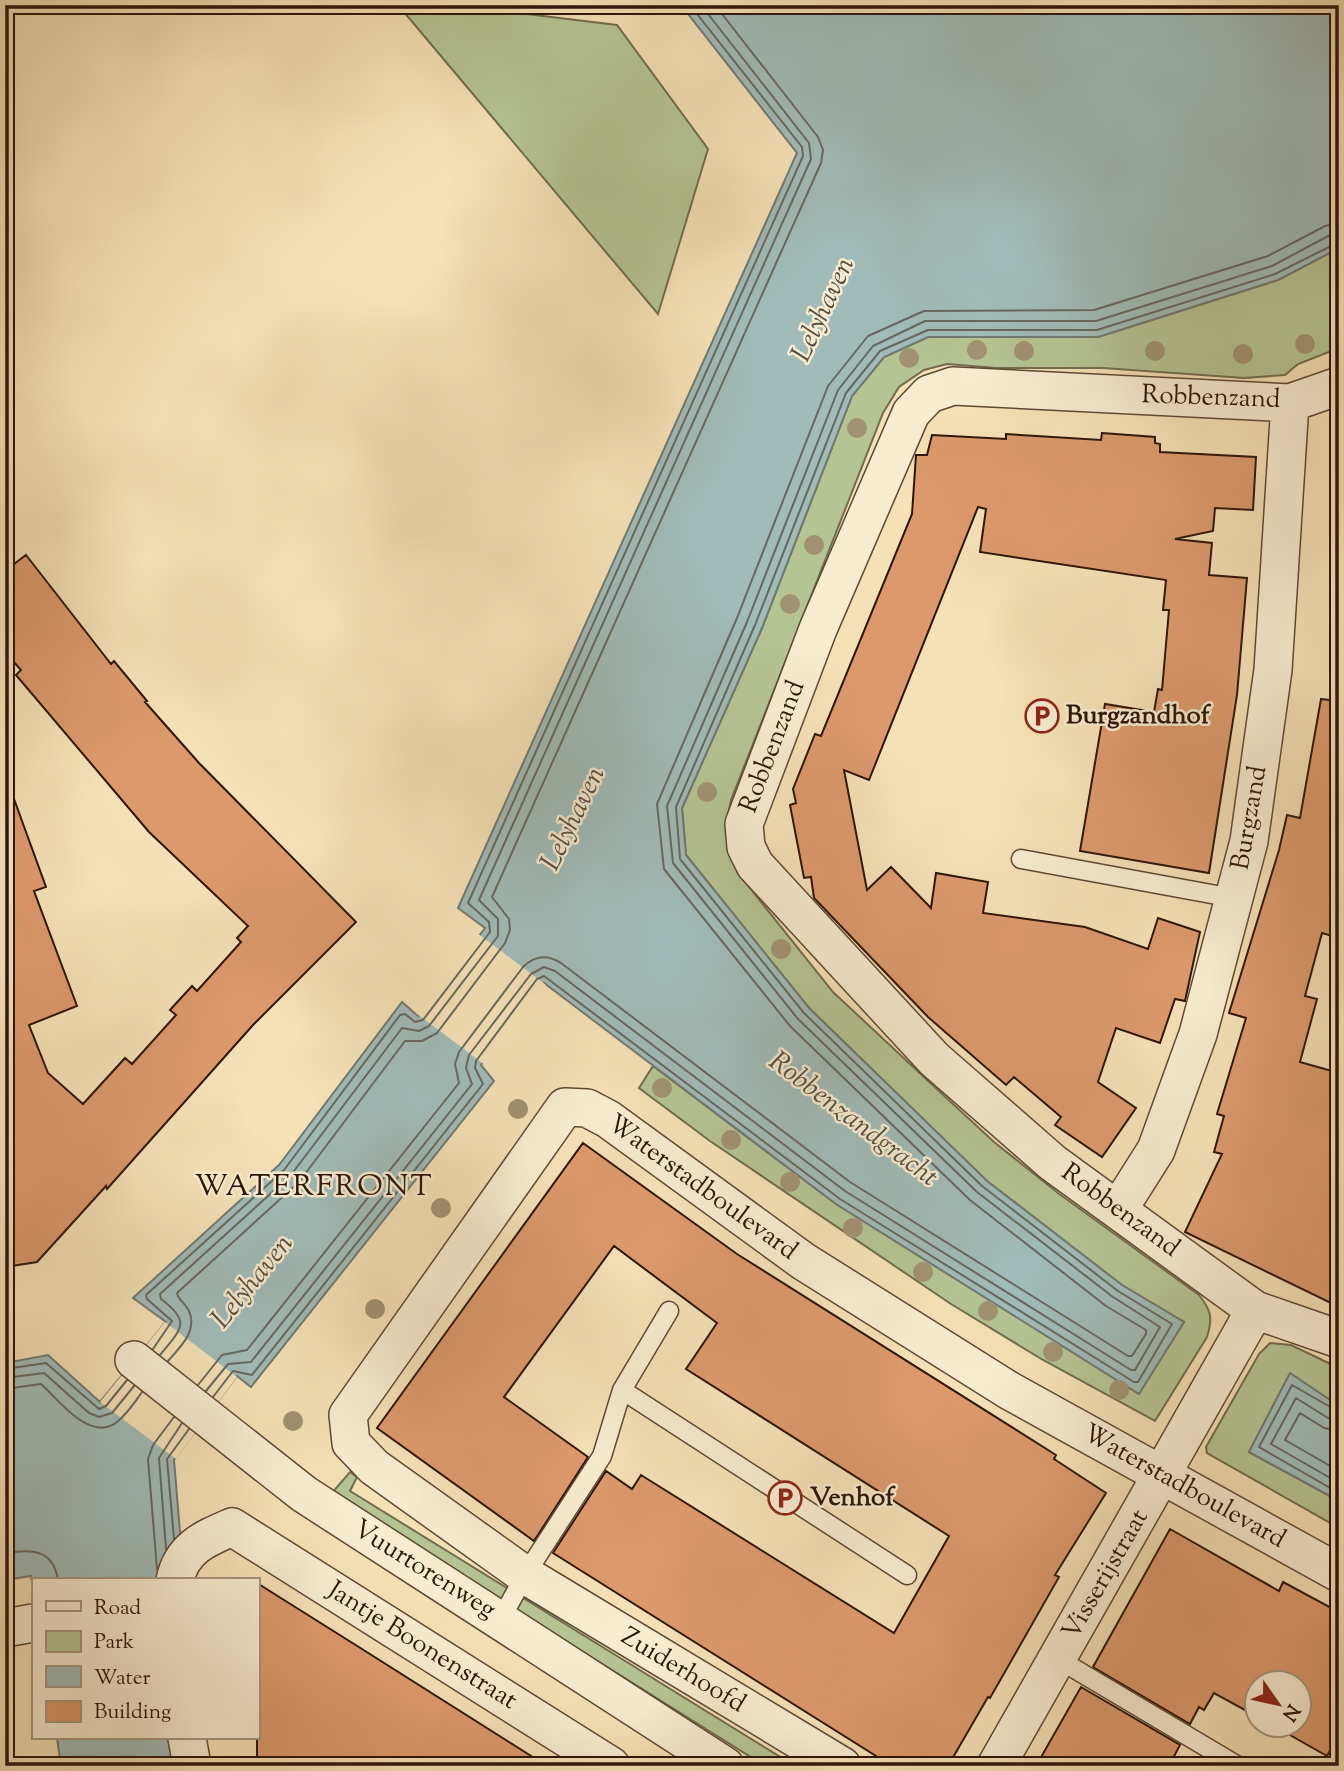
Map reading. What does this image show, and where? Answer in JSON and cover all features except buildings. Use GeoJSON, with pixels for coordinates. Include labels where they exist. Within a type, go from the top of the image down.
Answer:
{"type":"FeatureCollection","features":[{"type":"Feature","properties":{"kind":"street","name":"Robbenzand"},"geometry":{"type":"LineString","coordinates":[[1339,386],[1290,403],[953,386],[929,394],[911,413],[900,438],[818,629],[744,824],[746,847],[755,865],[934,1059],[1053,1163],[1255,1310],[1339,1339]]}},
{"type":"Feature","properties":{"kind":"street","name":"Burgzand"},"geometry":{"type":"LineString","coordinates":[[1118,1210],[1156,1150],[1198,1034],[1249,841],[1273,670],[1290,403]]}},
{"type":"Feature","properties":{"kind":"street","name":"Waterstadboulevard"},"geometry":{"type":"LineString","coordinates":[[525,1575],[374,1467],[351,1443],[348,1415],[565,1107],[587,1108],[608,1119],[803,1261],[1010,1391],[1339,1573]]}},
{"type":"Feature","properties":{"kind":"street","name":"Visserijstraat"},"geometry":{"type":"LineString","coordinates":[[996,1766],[1255,1310]]}},
{"type":"Feature","properties":{"kind":"street","name":"Vuurtorenweg"},"geometry":{"type":"LineString","coordinates":[[134,1360],[304,1494],[725,1766]]}},
{"type":"Feature","properties":{"kind":"street","name":"Jantje Boonenstraat"},"geometry":{"type":"LineString","coordinates":[[175,1578],[178,1564],[197,1541],[232,1527],[611,1766]]}},
{"type":"Feature","properties":{"kind":"street","name":"Zuiderhoofd"},"geometry":{"type":"LineString","coordinates":[[525,1575],[842,1766]]}},
{"type":"Feature","properties":{"kind":"street"},"geometry":{"type":"LineString","coordinates":[[5,1628],[32,1623]]}},
{"type":"Feature","properties":{"kind":"street"},"geometry":{"type":"LineString","coordinates":[[187,1740],[192,1766]]}},
{"type":"Feature","properties":{"kind":"lane"},"geometry":{"type":"LineString","coordinates":[[1021,859],[1233,898]]}},
{"type":"Feature","properties":{"kind":"lane"},"geometry":{"type":"LineString","coordinates":[[501,1619],[525,1575],[602,1455],[622,1390],[669,1311]]}},
{"type":"Feature","properties":{"kind":"lane"},"geometry":{"type":"LineString","coordinates":[[622,1390],[907,1575]]}},
{"type":"Feature","properties":{"kind":"lane"},"geometry":{"type":"LineString","coordinates":[[1058,1659],[1238,1766]]}},
{"type":"Feature","properties":{"kind":"green space"},"geometry":{"type":"Polygon","coordinates":[[[398,5],[453,5],[617,25],[708,149],[658,314],[398,5]]]}},
{"type":"Feature","properties":{"kind":"green space"},"geometry":{"type":"Polygon","coordinates":[[[1339,248],[1339,348],[1298,364],[1285,375],[1244,378],[1103,368],[996,368],[947,364],[924,370],[899,387],[883,413],[729,810],[729,846],[738,873],[833,992],[994,1142],[1203,1300],[1210,1314],[1207,1337],[1155,1421],[1043,1360],[951,1304],[710,1141],[639,1088],[653,1066],[836,1204],[1138,1393],[1184,1322],[1122,1285],[987,1181],[809,1008],[686,855],[682,808],[762,628],[852,396],[884,357],[928,337],[1098,337],[1278,280],[1339,248]]]}},
{"type":"Feature","properties":{"kind":"green space"},"geometry":{"type":"Polygon","coordinates":[[[1270,1343],[1291,1345],[1339,1368],[1339,1406],[1290,1374],[1249,1452],[1339,1501],[1339,1528],[1207,1453],[1206,1447],[1259,1354],[1270,1343]]]}},
{"type":"Feature","properties":{"kind":"green space"},"geometry":{"type":"Polygon","coordinates":[[[350,1472],[357,1477],[350,1491],[795,1766],[765,1766],[331,1494],[350,1472]]]}},
{"type":"Feature","properties":{"kind":"water"},"geometry":{"type":"Polygon","coordinates":[[[681,5],[1339,5],[1339,248],[1278,280],[1098,337],[928,337],[884,357],[852,396],[762,628],[682,808],[686,855],[809,1008],[987,1181],[1122,1285],[1184,1322],[1139,1394],[836,1204],[544,983],[481,1065],[494,1081],[251,1387],[237,1376],[174,1460],[184,1578],[32,1578],[32,1582],[31,1576],[5,1580],[5,1363],[48,1355],[100,1402],[166,1322],[133,1298],[279,1165],[402,1002],[418,1016],[485,928],[458,908],[797,153],[681,5]]]}},
{"type":"Feature","properties":{"kind":"water"},"geometry":{"type":"Polygon","coordinates":[[[1290,1373],[1339,1406],[1339,1501],[1249,1452],[1290,1373]]]}},
{"type":"Feature","properties":{"kind":"water"},"geometry":{"type":"Polygon","coordinates":[[[57,1740],[198,1740],[201,1766],[61,1766],[57,1740]]]}},
{"type":"Feature","properties":{"kind":"pier"},"geometry":{"type":"Polygon","coordinates":[[[477,933],[546,985],[485,1065],[416,1013],[477,933]]]}},
{"type":"Feature","properties":{"kind":"pier"},"geometry":{"type":"Polygon","coordinates":[[[165,1322],[237,1377],[176,1459],[100,1402],[165,1322]]]}},
{"type":"Feature","properties":{"kind":"place","name":"Burgzandhof"},"geometry":{"type":"Point","coordinates":[1042,716]}},
{"type":"Feature","properties":{"kind":"place","name":"Venhof"},"geometry":{"type":"Point","coordinates":[785,1498]}},
{"type":"Feature","properties":{"kind":"district","name":"WATERFRONT"},"geometry":{"type":"Point","coordinates":[314,1187]}},
{"type":"Feature","properties":{"kind":"water label","name":"Lelyhaven"},"geometry":{"type":"Point","coordinates":[824,310]}},
{"type":"Feature","properties":{"kind":"water label","name":"Lelyhaven"},"geometry":{"type":"Point","coordinates":[574,819]}},
{"type":"Feature","properties":{"kind":"water label","name":"Robbenzandgracht"},"geometry":{"type":"Point","coordinates":[853,1120]}},
{"type":"Feature","properties":{"kind":"water label","name":"Lelyhaven"},"geometry":{"type":"Point","coordinates":[253,1282]}}]}
